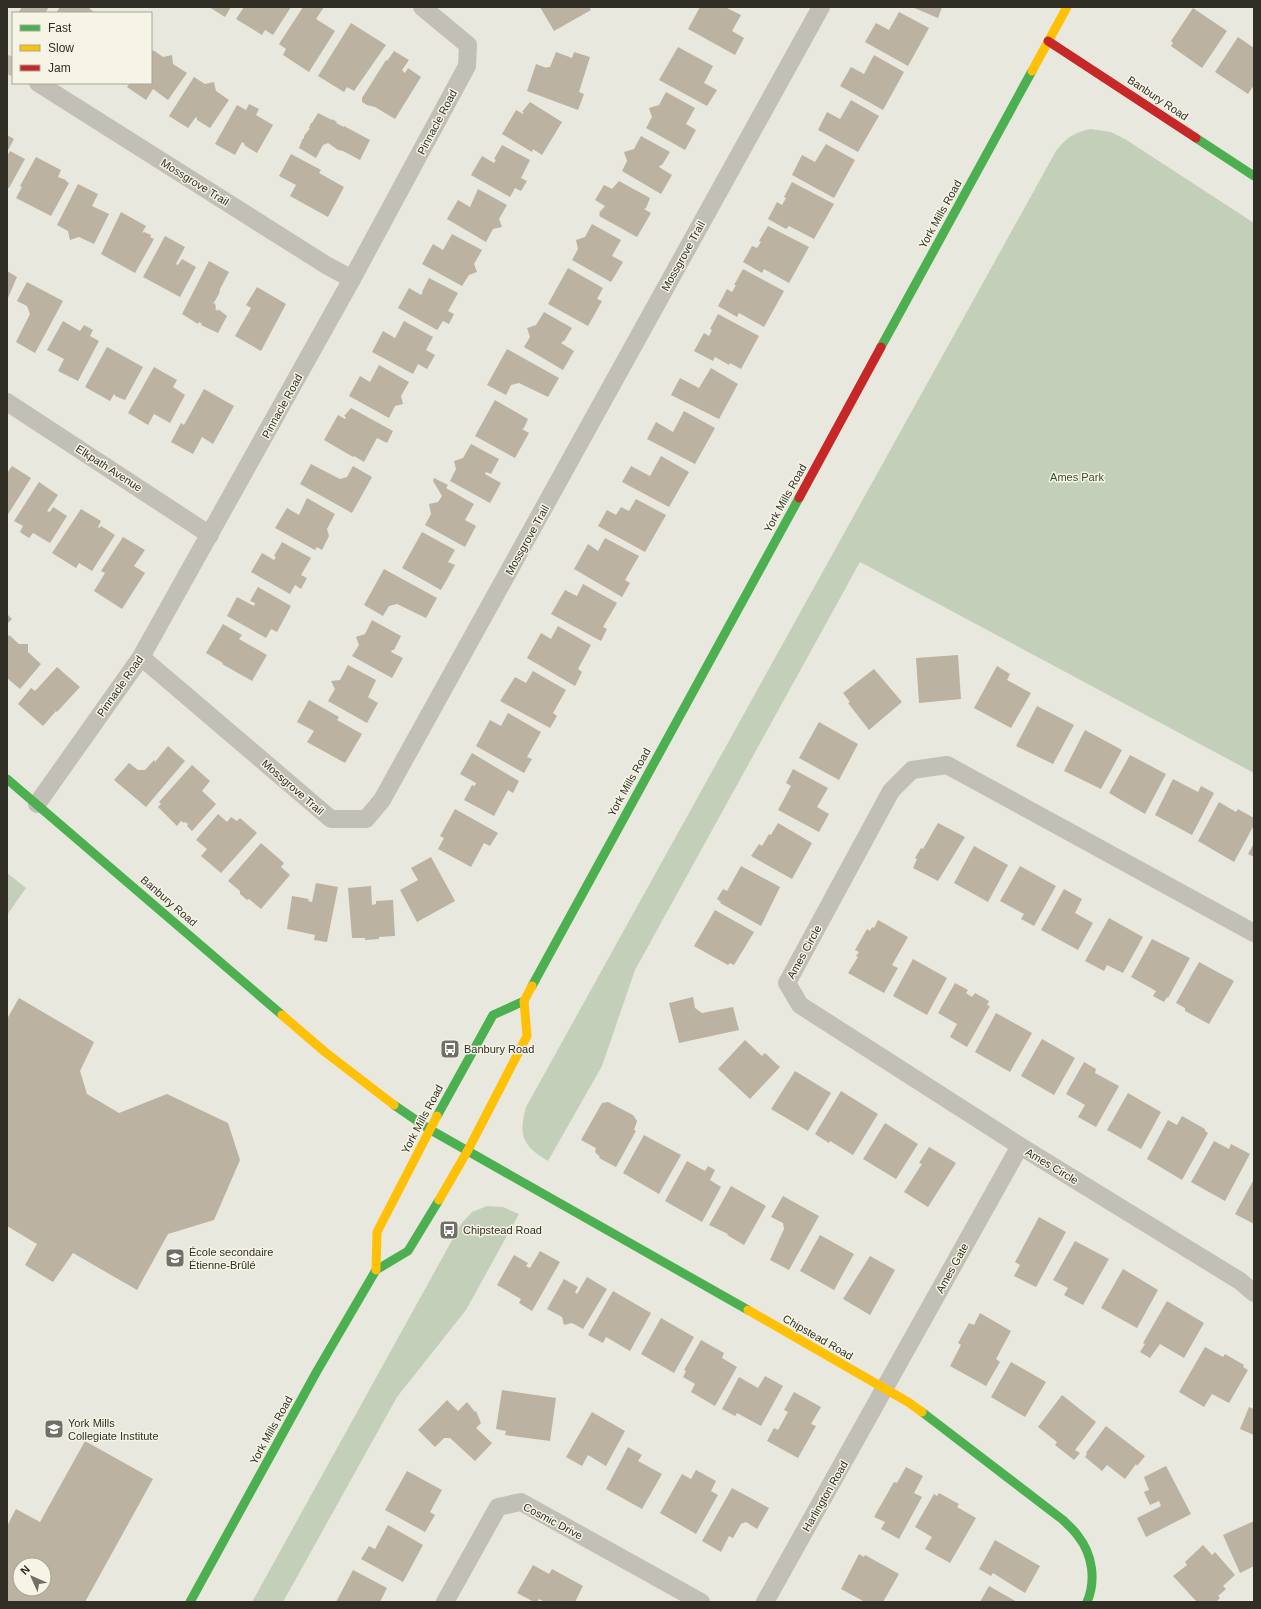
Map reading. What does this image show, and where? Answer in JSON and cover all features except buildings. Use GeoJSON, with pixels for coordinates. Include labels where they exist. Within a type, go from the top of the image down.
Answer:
{"type":"FeatureCollection","features":[{"type":"Feature","properties":{"kind":"main road","name":"York Mills Road"},"geometry":{"type":"LineString","coordinates":[[376,1270],[408,1251],[468,1150],[527,1036],[524,1001],[1067,7]]}},
{"type":"Feature","properties":{"kind":"main road","name":"Banbury Road"},"geometry":{"type":"LineString","coordinates":[[1048,41],[1254,176]]}},
{"type":"Feature","properties":{"kind":"main road","name":"Banbury Road"},"geometry":{"type":"LineString","coordinates":[[7,779],[325,1052],[404,1113],[429,1129],[468,1150]]}},
{"type":"Feature","properties":{"kind":"main road","name":"York Mills Road"},"geometry":{"type":"LineString","coordinates":[[190,1602],[317,1371],[376,1270],[377,1232],[429,1129],[493,1015],[524,1001]]}},
{"type":"Feature","properties":{"kind":"main road","name":"Chipstead Road"},"geometry":{"type":"LineString","coordinates":[[468,1150],[908,1402],[1063,1520],[1079,1537],[1088,1554],[1094,1574],[1091,1593],[1087,1602]]}},
{"type":"Feature","properties":{"kind":"street","name":"Pinnacle Road"},"geometry":{"type":"LineString","coordinates":[[37,804],[141,657],[352,279],[467,66],[468,45],[422,7]]}},
{"type":"Feature","properties":{"kind":"street","name":"Mossgrove Trail"},"geometry":{"type":"LineString","coordinates":[[141,657],[331,819],[366,819],[382,800],[821,7]]}},
{"type":"Feature","properties":{"kind":"street","name":"Mossgrove Trail"},"geometry":{"type":"LineString","coordinates":[[40,84],[326,265],[352,279]]}},
{"type":"Feature","properties":{"kind":"street","name":"Elkpath Avenue"},"geometry":{"type":"LineString","coordinates":[[7,402],[210,535]]}},
{"type":"Feature","properties":{"kind":"street","name":"Ames Circle"},"geometry":{"type":"LineString","coordinates":[[1254,933],[947,765],[912,770],[891,791],[787,983],[800,1006],[1020,1146],[1240,1281],[1254,1293]]}},
{"type":"Feature","properties":{"kind":"street","name":"Ames Gate"},"geometry":{"type":"LineString","coordinates":[[884,1389],[1020,1146]]}},
{"type":"Feature","properties":{"kind":"street","name":"Harlington Road"},"geometry":{"type":"LineString","coordinates":[[764,1602],[884,1389]]}},
{"type":"Feature","properties":{"kind":"street","name":"Cosmic Drive"},"geometry":{"type":"LineString","coordinates":[[444,1602],[498,1507],[521,1502],[701,1602]]}},
{"type":"Feature","properties":{"kind":"green space","name":"Ames Park"},"geometry":{"type":"Polygon","coordinates":[[[1090,129],[1111,132],[1125,139],[1254,223],[1254,773],[860,562],[635,970],[602,1066],[548,1161],[533,1150],[525,1139],[523,1126],[526,1107],[1056,151],[1071,136],[1090,129]]]}},
{"type":"Feature","properties":{"kind":"green space"},"geometry":{"type":"Polygon","coordinates":[[[7,873],[26,888],[7,915],[7,873]]]}},
{"type":"Feature","properties":{"kind":"green space"},"geometry":{"type":"Polygon","coordinates":[[[487,1206],[503,1207],[519,1214],[466,1310],[397,1397],[283,1602],[252,1602],[461,1224],[472,1212],[487,1206]]]}},
{"type":"Feature","properties":{"kind":"traffic: fast"},"geometry":{"type":"LineString","coordinates":[[881,347],[1032,71]]}},
{"type":"Feature","properties":{"kind":"traffic: fast"},"geometry":{"type":"LineString","coordinates":[[1196,138],[1254,176]]}},
{"type":"Feature","properties":{"kind":"traffic: fast"},"geometry":{"type":"LineString","coordinates":[[532,986],[799,498]]}},
{"type":"Feature","properties":{"kind":"traffic: fast"},"geometry":{"type":"LineString","coordinates":[[7,779],[282,1015]]}},
{"type":"Feature","properties":{"kind":"traffic: fast"},"geometry":{"type":"LineString","coordinates":[[437,1116],[493,1015],[524,1001]]}},
{"type":"Feature","properties":{"kind":"traffic: fast"},"geometry":{"type":"LineString","coordinates":[[394,1105],[429,1129],[748,1310]]}},
{"type":"Feature","properties":{"kind":"traffic: fast"},"geometry":{"type":"LineString","coordinates":[[190,1602],[317,1371],[376,1270],[408,1251],[439,1200]]}},
{"type":"Feature","properties":{"kind":"traffic: fast"},"geometry":{"type":"LineString","coordinates":[[922,1412],[1063,1520],[1075,1532],[1087,1551],[1092,1568],[1092,1586],[1087,1602]]}},
{"type":"Feature","properties":{"kind":"traffic: slow"},"geometry":{"type":"LineString","coordinates":[[1032,71],[1067,7]]}},
{"type":"Feature","properties":{"kind":"traffic: slow"},"geometry":{"type":"LineString","coordinates":[[439,1200],[468,1150],[527,1036],[524,1001],[532,986]]}},
{"type":"Feature","properties":{"kind":"traffic: slow"},"geometry":{"type":"LineString","coordinates":[[282,1015],[325,1052],[394,1105]]}},
{"type":"Feature","properties":{"kind":"traffic: slow"},"geometry":{"type":"LineString","coordinates":[[376,1270],[377,1232],[437,1116]]}},
{"type":"Feature","properties":{"kind":"traffic: slow"},"geometry":{"type":"LineString","coordinates":[[748,1310],[908,1402],[922,1412]]}},
{"type":"Feature","properties":{"kind":"traffic: jam"},"geometry":{"type":"LineString","coordinates":[[1048,41],[1196,138]]}},
{"type":"Feature","properties":{"kind":"traffic: jam"},"geometry":{"type":"LineString","coordinates":[[799,498],[881,347]]}},
{"type":"Feature","properties":{"kind":"place","name":"Banbury Road"},"geometry":{"type":"Point","coordinates":[450,1049]}},
{"type":"Feature","properties":{"kind":"place","name":"Chipstead Road"},"geometry":{"type":"Point","coordinates":[449,1230]}},
{"type":"Feature","properties":{"kind":"place","name":"École secondaire Étienne-Brûlé"},"geometry":{"type":"Point","coordinates":[175,1258]}},
{"type":"Feature","properties":{"kind":"place","name":"York Mills Collegiate Institute"},"geometry":{"type":"Point","coordinates":[54,1429]}}]}
